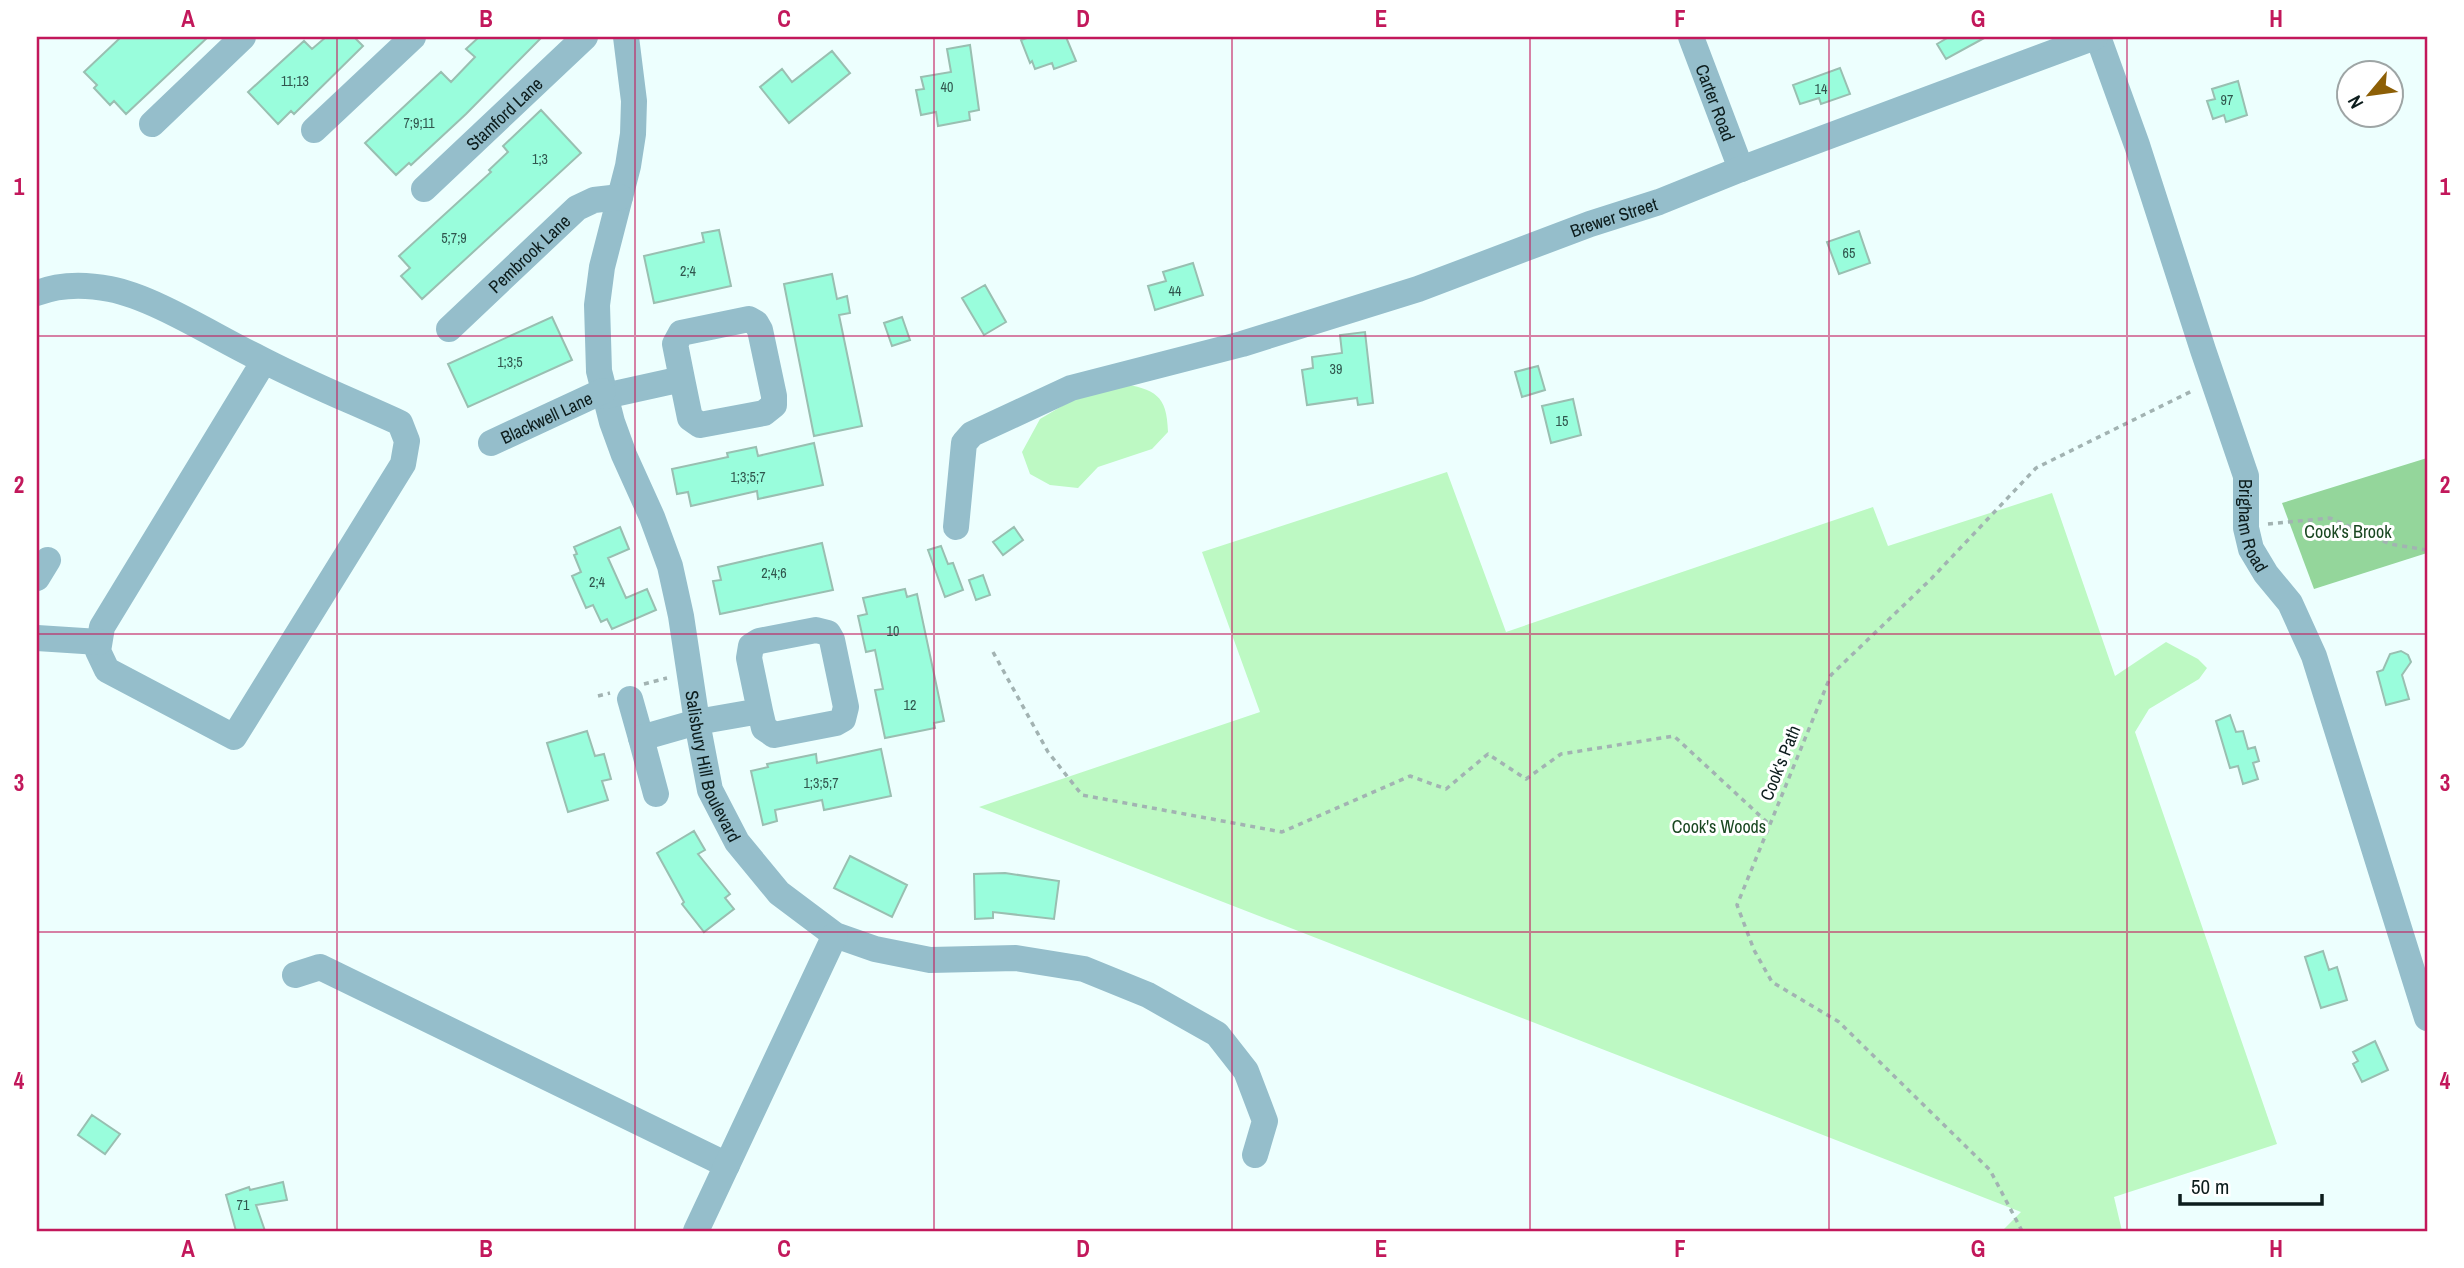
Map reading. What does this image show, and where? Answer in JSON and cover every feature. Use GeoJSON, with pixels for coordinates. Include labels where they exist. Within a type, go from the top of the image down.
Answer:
{"type":"FeatureCollection","features":[{"type":"Feature","properties":{"kind":"street"},"geometry":{"type":"LineString","coordinates":[[152,124],[243,37]]}},
{"type":"Feature","properties":{"kind":"street"},"geometry":{"type":"LineString","coordinates":[[314,130],[413,37]]}},
{"type":"Feature","properties":{"kind":"street","name":"Stamford Lane"},"geometry":{"type":"LineString","coordinates":[[425,189],[585,37]]}},
{"type":"Feature","properties":{"kind":"street","name":"Salisbury Hill Boulevard"},"geometry":{"type":"LineString","coordinates":[[626,37],[634,101],[628,166],[604,256],[597,305],[599,371],[624,455],[652,517],[670,566],[710,790],[737,842],[779,893],[835,935],[875,950],[930,960],[1016,958],[1084,969],[1149,995],[1217,1034],[1246,1071],[1265,1121],[1255,1155]]}},
{"type":"Feature","properties":{"kind":"street","name":"Carter Road"},"geometry":{"type":"LineString","coordinates":[[1691,37],[1741,169]]}},
{"type":"Feature","properties":{"kind":"street","name":"Brewer Street"},"geometry":{"type":"LineString","coordinates":[[956,527],[964,443],[972,433],[1072,388],[1242,344],[1418,289],[1590,224],[1659,202],[2097,37]]}},
{"type":"Feature","properties":{"kind":"street","name":"Brigham Road"},"geometry":{"type":"LineString","coordinates":[[2097,37],[2137,145],[2246,476],[2246,528],[2251,549],[2296,612],[2314,656],[2426,1012]]}},
{"type":"Feature","properties":{"kind":"street","name":"Pembrook Lane"},"geometry":{"type":"LineString","coordinates":[[449,329],[577,208],[594,200],[620,197]]}},
{"type":"Feature","properties":{"kind":"street"},"geometry":{"type":"LineString","coordinates":[[37,293],[53,287],[113,289],[156,306],[264,361],[400,423],[407,441],[403,464],[234,737],[107,670],[98,651],[102,627],[264,361]]}},
{"type":"Feature","properties":{"kind":"street"},"geometry":{"type":"LineString","coordinates":[[749,319],[756,323],[760,330],[774,405],[764,413],[701,425],[691,418],[682,379],[675,344],[681,333],[749,319]]}},
{"type":"Feature","properties":{"kind":"street","name":"Blackwell Lane"},"geometry":{"type":"LineString","coordinates":[[491,443],[604,393],[682,379]]}},
{"type":"Feature","properties":{"kind":"street"},"geometry":{"type":"LineString","coordinates":[[816,630],[828,633],[832,640],[846,707],[843,719],[836,723],[774,735],[764,728],[760,711],[749,658],[751,646],[759,641],[816,630]]}},
{"type":"Feature","properties":{"kind":"street"},"geometry":{"type":"LineString","coordinates":[[38,637],[99,642]]}},
{"type":"Feature","properties":{"kind":"street"},"geometry":{"type":"LineString","coordinates":[[630,699],[656,794]]}},
{"type":"Feature","properties":{"kind":"street"},"geometry":{"type":"LineString","coordinates":[[641,738],[696,722],[760,711]]}},
{"type":"Feature","properties":{"kind":"street"},"geometry":{"type":"LineString","coordinates":[[696,1231],[835,935]]}},
{"type":"Feature","properties":{"kind":"street"},"geometry":{"type":"LineString","coordinates":[[295,975],[320,967],[727,1165]]}},
{"type":"Feature","properties":{"kind":"path","name":"Cook's Path"},"geometry":{"type":"LineString","coordinates":[[2022,1231],[1990,1170],[1839,1022],[1772,982],[1754,950],[1737,905],[1830,675],[1931,579],[2036,468],[2213,380]]}},
{"type":"Feature","properties":{"kind":"path"},"geometry":{"type":"LineString","coordinates":[[2246,528],[2330,519],[2390,544],[2427,550]]}},
{"type":"Feature","properties":{"kind":"path"},"geometry":{"type":"LineString","coordinates":[[993,652],[1048,752],[1082,795],[1282,832],[1410,776],[1446,789],[1488,754],[1526,779],[1562,754],[1674,736],[1770,825]]}},
{"type":"Feature","properties":{"kind":"path"},"geometry":{"type":"LineString","coordinates":[[652,681],[678,676]]}},
{"type":"Feature","properties":{"kind":"green space"},"geometry":{"type":"Polygon","coordinates":[[[1120,383],[1142,388],[1162,402],[1168,432],[1152,449],[1098,467],[1078,488],[1050,485],[1030,474],[1022,452],[1040,419],[1074,399],[1120,383]]]}},
{"type":"Feature","properties":{"kind":"green space","name":"Cook's Brook"},"geometry":{"type":"Polygon","coordinates":[[[2427,458],[2427,553],[2314,589],[2282,503],[2427,458]]]}},
{"type":"Feature","properties":{"kind":"green space","name":"Cook's Woods"},"geometry":{"type":"Polygon","coordinates":[[[1447,472],[1506,632],[1873,507],[1888,546],[2052,493],[2115,676],[2166,642],[2198,659],[2207,668],[2199,679],[2149,709],[2135,732],[2277,1144],[2114,1197],[2122,1231],[2002,1231],[2021,1212],[979,807],[1260,712],[1202,552],[1447,472]]]}},
{"type":"Feature","properties":{"kind":"building"},"geometry":{"type":"Polygon","coordinates":[[[121,37],[208,37],[126,114],[114,101],[110,105],[94,88],[97,85],[84,72],[121,37]]]}},
{"type":"Feature","properties":{"kind":"building"},"geometry":{"type":"Polygon","coordinates":[[[326,37],[354,37],[363,46],[294,114],[291,111],[278,124],[248,92],[304,41],[312,49],[326,37]]]}},
{"type":"Feature","properties":{"kind":"building"},"geometry":{"type":"Polygon","coordinates":[[[479,37],[542,37],[466,114],[411,165],[409,163],[396,175],[365,143],[441,72],[451,82],[475,57],[466,49],[479,37]]]}},
{"type":"Feature","properties":{"kind":"building"},"geometry":{"type":"Polygon","coordinates":[[[1030,37],[1066,37],[1076,61],[1054,69],[1052,63],[1035,69],[1021,40],[1030,37]]]}},
{"type":"Feature","properties":{"kind":"building"},"geometry":{"type":"Polygon","coordinates":[[[1949,37],[1986,37],[1946,59],[1937,44],[1949,37]]]}},
{"type":"Feature","properties":{"kind":"building"},"geometry":{"type":"Polygon","coordinates":[[[970,45],[979,110],[969,112],[970,120],[938,126],[936,112],[921,115],[916,90],[924,89],[921,77],[951,72],[947,49],[970,45]]]}},
{"type":"Feature","properties":{"kind":"building"},"geometry":{"type":"Polygon","coordinates":[[[832,51],[850,73],[789,123],[760,87],[782,69],[792,82],[832,51]]]}},
{"type":"Feature","properties":{"kind":"building"},"geometry":{"type":"Polygon","coordinates":[[[1840,68],[1850,94],[1821,104],[1819,98],[1800,104],[1793,85],[1840,68]]]}},
{"type":"Feature","properties":{"kind":"building"},"geometry":{"type":"Polygon","coordinates":[[[2238,81],[2247,115],[2226,122],[2224,115],[2213,119],[2207,101],[2215,99],[2212,89],[2238,81]]]}},
{"type":"Feature","properties":{"kind":"building"},"geometry":{"type":"Polygon","coordinates":[[[541,110],[581,153],[422,299],[401,276],[410,268],[399,256],[491,172],[489,170],[508,152],[503,146],[541,110]]]}},
{"type":"Feature","properties":{"kind":"building"},"geometry":{"type":"Polygon","coordinates":[[[719,230],[731,286],[654,303],[644,256],[704,242],[702,233],[719,230]]]}},
{"type":"Feature","properties":{"kind":"building"},"geometry":{"type":"Polygon","coordinates":[[[1859,231],[1870,263],[1839,274],[1827,242],[1859,231]]]}},
{"type":"Feature","properties":{"kind":"building"},"geometry":{"type":"Polygon","coordinates":[[[1193,263],[1203,295],[1155,310],[1148,286],[1166,281],[1163,272],[1193,263]]]}},
{"type":"Feature","properties":{"kind":"building"},"geometry":{"type":"Polygon","coordinates":[[[832,274],[837,299],[847,296],[850,313],[839,315],[862,426],[814,436],[784,284],[832,274]]]}},
{"type":"Feature","properties":{"kind":"building"},"geometry":{"type":"Polygon","coordinates":[[[985,285],[1006,322],[984,335],[962,298],[985,285]]]}},
{"type":"Feature","properties":{"kind":"building"},"geometry":{"type":"Polygon","coordinates":[[[552,317],[572,360],[468,407],[448,364],[552,317]]]}},
{"type":"Feature","properties":{"kind":"building"},"geometry":{"type":"Polygon","coordinates":[[[902,317],[910,340],[892,346],[884,323],[902,317]]]}},
{"type":"Feature","properties":{"kind":"building"},"geometry":{"type":"Polygon","coordinates":[[[1365,332],[1373,403],[1358,405],[1357,398],[1307,405],[1302,370],[1313,368],[1312,357],[1342,353],[1340,335],[1365,332]]]}},
{"type":"Feature","properties":{"kind":"building"},"geometry":{"type":"Polygon","coordinates":[[[1538,366],[1545,390],[1522,397],[1515,372],[1538,366]]]}},
{"type":"Feature","properties":{"kind":"building"},"geometry":{"type":"Polygon","coordinates":[[[1573,399],[1581,435],[1551,443],[1542,406],[1573,399]]]}},
{"type":"Feature","properties":{"kind":"building"},"geometry":{"type":"Polygon","coordinates":[[[814,443],[823,485],[758,499],[757,491],[691,506],[688,492],[677,494],[672,469],[728,457],[727,453],[756,447],[758,456],[814,443]]]}},
{"type":"Feature","properties":{"kind":"building"},"geometry":{"type":"Polygon","coordinates":[[[620,527],[629,549],[608,558],[626,598],[647,589],[656,610],[612,629],[607,619],[601,622],[593,605],[586,608],[572,576],[581,572],[574,555],[577,554],[574,547],[620,527]]]}},
{"type":"Feature","properties":{"kind":"building"},"geometry":{"type":"Polygon","coordinates":[[[1014,527],[1023,540],[1003,555],[993,542],[1014,527]]]}},
{"type":"Feature","properties":{"kind":"building"},"geometry":{"type":"Polygon","coordinates":[[[822,543],[833,590],[720,614],[713,581],[721,580],[718,567],[822,543]]]}},
{"type":"Feature","properties":{"kind":"building"},"geometry":{"type":"Polygon","coordinates":[[[941,546],[948,564],[953,563],[963,590],[945,597],[928,550],[941,546]]]}},
{"type":"Feature","properties":{"kind":"building"},"geometry":{"type":"Polygon","coordinates":[[[983,575],[990,595],[976,600],[969,580],[983,575]]]}},
{"type":"Feature","properties":{"kind":"building"},"geometry":{"type":"Polygon","coordinates":[[[905,589],[907,597],[917,594],[944,721],[934,723],[935,728],[885,738],[875,690],[883,689],[875,650],[866,652],[858,616],[867,614],[863,598],[905,589]]]}},
{"type":"Feature","properties":{"kind":"building"},"geometry":{"type":"Polygon","coordinates":[[[2401,651],[2408,655],[2411,662],[2402,675],[2409,699],[2386,705],[2377,672],[2383,670],[2390,654],[2401,651]]]}},
{"type":"Feature","properties":{"kind":"building"},"geometry":{"type":"Polygon","coordinates":[[[2230,715],[2236,732],[2243,731],[2248,749],[2255,747],[2259,761],[2253,763],[2258,779],[2243,784],[2238,766],[2230,768],[2216,721],[2230,715]]]}},
{"type":"Feature","properties":{"kind":"building"},"geometry":{"type":"Polygon","coordinates":[[[587,731],[595,756],[604,754],[611,779],[602,781],[608,800],[568,812],[547,743],[587,731]]]}},
{"type":"Feature","properties":{"kind":"building"},"geometry":{"type":"Polygon","coordinates":[[[881,749],[891,796],[824,810],[822,800],[775,810],[777,821],[763,825],[751,771],[768,767],[767,764],[816,754],[817,763],[881,749]]]}},
{"type":"Feature","properties":{"kind":"building"},"geometry":{"type":"Polygon","coordinates":[[[694,831],[705,850],[698,854],[730,894],[725,898],[734,909],[704,932],[682,904],[684,902],[657,853],[694,831]]]}},
{"type":"Feature","properties":{"kind":"building"},"geometry":{"type":"Polygon","coordinates":[[[850,856],[907,885],[892,917],[834,888],[850,856]]]}},
{"type":"Feature","properties":{"kind":"building"},"geometry":{"type":"Polygon","coordinates":[[[1005,873],[1059,881],[1054,919],[993,912],[993,918],[975,919],[974,874],[1005,873]]]}},
{"type":"Feature","properties":{"kind":"building"},"geometry":{"type":"Polygon","coordinates":[[[2323,951],[2329,970],[2337,967],[2347,1000],[2321,1008],[2305,957],[2323,951]]]}},
{"type":"Feature","properties":{"kind":"building"},"geometry":{"type":"Polygon","coordinates":[[[2375,1041],[2388,1070],[2362,1082],[2353,1064],[2358,1061],[2353,1052],[2375,1041]]]}},
{"type":"Feature","properties":{"kind":"building"},"geometry":{"type":"Polygon","coordinates":[[[92,1115],[120,1134],[105,1154],[78,1135],[92,1115]]]}},
{"type":"Feature","properties":{"kind":"building"},"geometry":{"type":"Polygon","coordinates":[[[283,1182],[287,1200],[256,1205],[265,1231],[236,1231],[226,1195],[249,1187],[250,1190],[283,1182]]]}}]}
